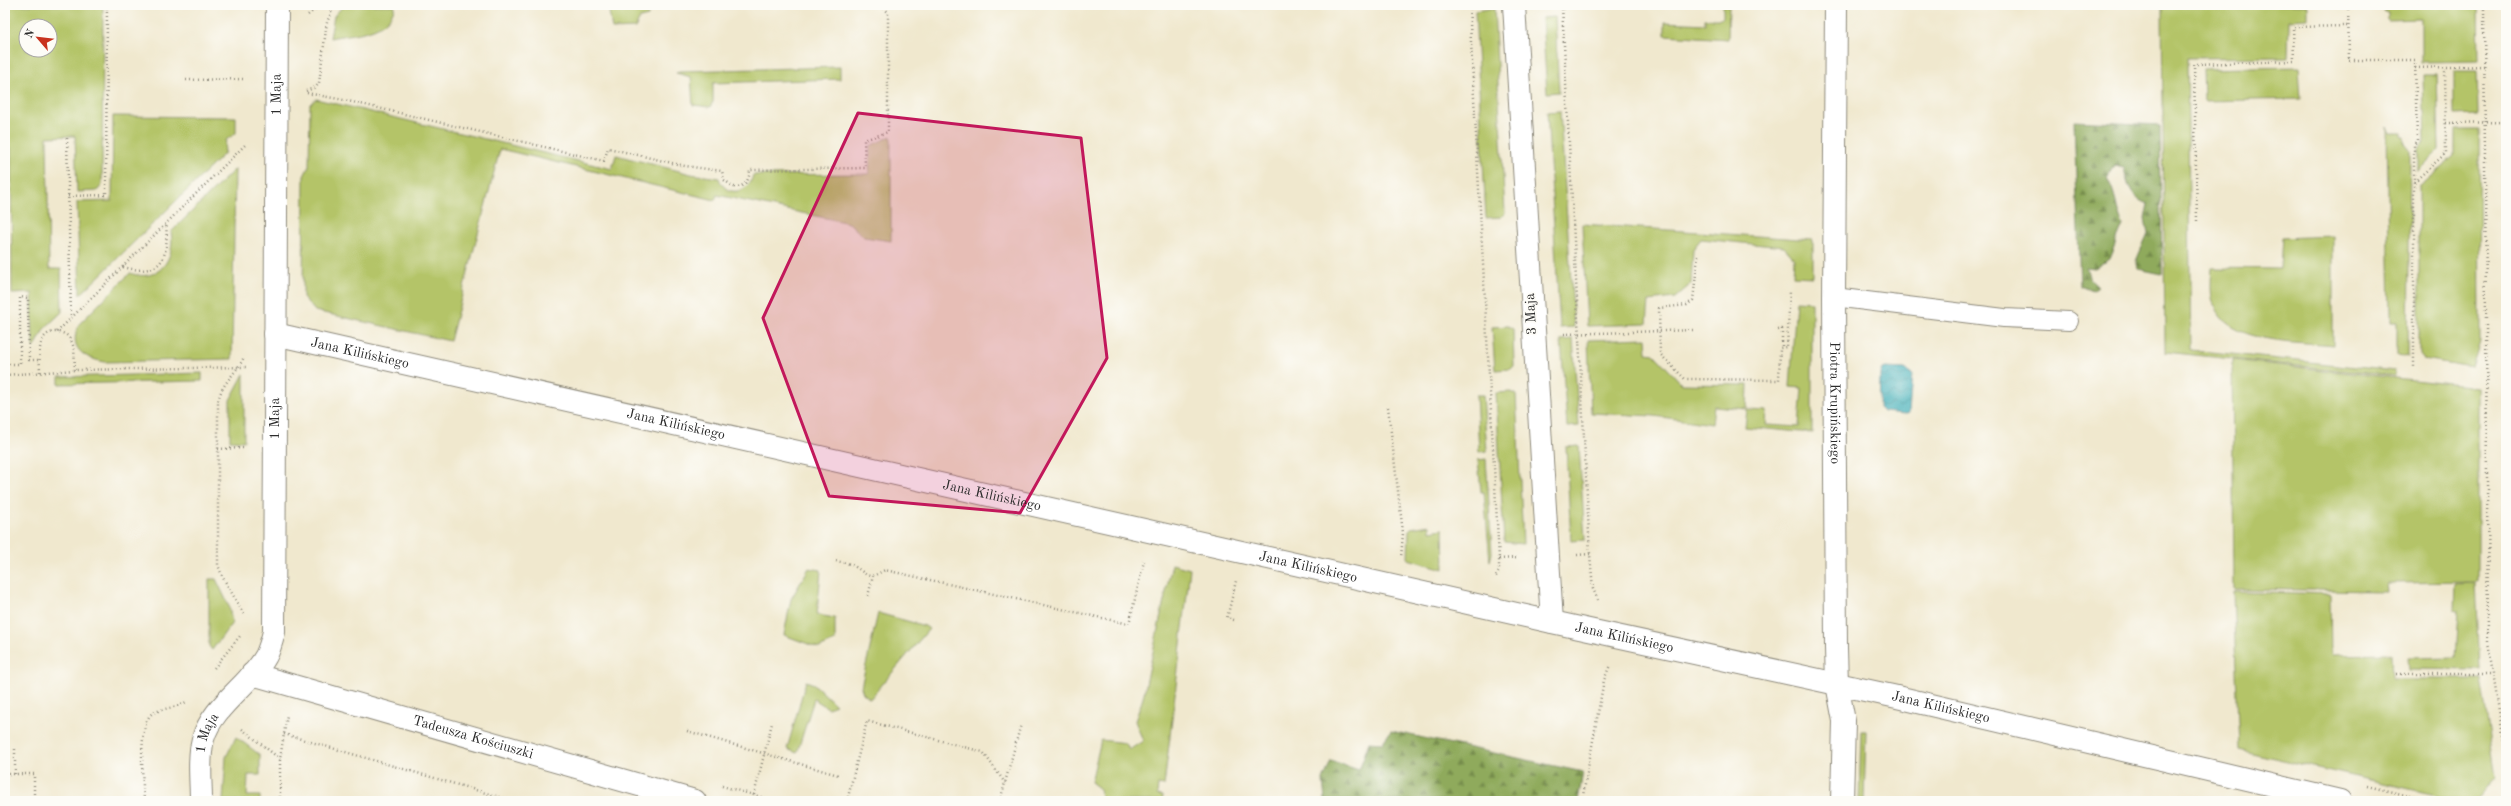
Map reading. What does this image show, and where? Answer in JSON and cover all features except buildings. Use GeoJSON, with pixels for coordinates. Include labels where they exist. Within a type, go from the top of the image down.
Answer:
{"type":"FeatureCollection","features":[{"type":"Feature","properties":{"kind":"street","name":"3 Maja"},"geometry":{"type":"LineString","coordinates":[[1514,5],[1552,622]]}},
{"type":"Feature","properties":{"kind":"street","name":"Piotra Krupińskiego"},"geometry":{"type":"LineString","coordinates":[[1836,5],[1834,297],[1837,684],[1844,721],[1842,801]]}},
{"type":"Feature","properties":{"kind":"street","name":"1 Maja"},"geometry":{"type":"LineString","coordinates":[[201,801],[201,764],[204,739],[207,730],[267,655],[274,632],[276,10]]}},
{"type":"Feature","properties":{"kind":"street","name":"Jana Kilińskiego"},"geometry":{"type":"LineString","coordinates":[[274,334],[1552,622],[1837,684],[2340,801]]}},
{"type":"Feature","properties":{"kind":"street","name":"Tadeusza Kościuszki"},"geometry":{"type":"LineString","coordinates":[[252,674],[695,801]]}},
{"type":"Feature","properties":{"kind":"lane"},"geometry":{"type":"LineString","coordinates":[[1834,297],[2004,318],[2069,321]]}},
{"type":"Feature","properties":{"kind":"path"},"geometry":{"type":"LineString","coordinates":[[68,196],[106,195],[107,5]]}},
{"type":"Feature","properties":{"kind":"path"},"geometry":{"type":"LineString","coordinates":[[335,5],[327,22],[319,83],[316,87],[302,93],[344,100],[604,161],[608,148],[685,166],[722,171],[724,180],[729,185],[739,187],[748,181],[750,170],[865,168],[864,140],[888,132],[888,12],[880,5]]}},
{"type":"Feature","properties":{"kind":"path"},"geometry":{"type":"LineString","coordinates":[[1469,5],[1499,559],[1499,571],[1492,581]]}},
{"type":"Feature","properties":{"kind":"path"},"geometry":{"type":"LineString","coordinates":[[1562,5],[1593,589]]}},
{"type":"Feature","properties":{"kind":"path"},"geometry":{"type":"LineString","coordinates":[[2348,5],[2349,60],[2415,60],[2417,141],[2414,144],[2414,367]]}},
{"type":"Feature","properties":{"kind":"path"},"geometry":{"type":"LineString","coordinates":[[2484,5],[2488,642],[2506,755]]}},
{"type":"Feature","properties":{"kind":"path"},"geometry":{"type":"LineString","coordinates":[[2197,221],[2194,64],[2294,61],[2293,27],[2348,26]]}},
{"type":"Feature","properties":{"kind":"path"},"geometry":{"type":"LineString","coordinates":[[2415,68],[2484,66]]}},
{"type":"Feature","properties":{"kind":"path"},"geometry":{"type":"LineString","coordinates":[[2414,183],[2446,153],[2445,68]]}},
{"type":"Feature","properties":{"kind":"path"},"geometry":{"type":"LineString","coordinates":[[186,80],[248,79]]}},
{"type":"Feature","properties":{"kind":"path"},"geometry":{"type":"LineString","coordinates":[[2446,124],[2506,122]]}},
{"type":"Feature","properties":{"kind":"path"},"geometry":{"type":"LineString","coordinates":[[67,138],[71,318]]}},
{"type":"Feature","properties":{"kind":"path"},"geometry":{"type":"LineString","coordinates":[[57,332],[248,142]]}},
{"type":"Feature","properties":{"kind":"path"},"geometry":{"type":"LineString","coordinates":[[122,267],[142,271],[157,266],[166,252],[166,223]]}},
{"type":"Feature","properties":{"kind":"path"},"geometry":{"type":"LineString","coordinates":[[1698,256],[1693,300],[1688,306],[1659,308],[1658,332],[1660,354],[1685,379],[1779,380],[1782,329],[1778,330]]}},
{"type":"Feature","properties":{"kind":"path"},"geometry":{"type":"LineString","coordinates":[[1782,348],[1787,347],[1790,290]]}},
{"type":"Feature","properties":{"kind":"path"},"geometry":{"type":"LineString","coordinates":[[5,364],[20,364],[20,298],[28,298],[29,360],[40,360]]}},
{"type":"Feature","properties":{"kind":"path"},"geometry":{"type":"LineString","coordinates":[[1556,335],[1695,330]]}},
{"type":"Feature","properties":{"kind":"path"},"geometry":{"type":"LineString","coordinates":[[40,372],[43,338],[50,333],[57,332],[70,339],[74,349],[75,370]]}},
{"type":"Feature","properties":{"kind":"path"},"geometry":{"type":"LineString","coordinates":[[240,608],[218,565],[218,402],[219,395],[236,367],[244,359],[244,351]]}},
{"type":"Feature","properties":{"kind":"path"},"geometry":{"type":"LineString","coordinates":[[5,375],[75,370],[251,368]]}},
{"type":"Feature","properties":{"kind":"path"},"geometry":{"type":"LineString","coordinates":[[1388,407],[1403,533],[1400,564]]}},
{"type":"Feature","properties":{"kind":"path"},"geometry":{"type":"LineString","coordinates":[[1499,559],[1526,557]]}},
{"type":"Feature","properties":{"kind":"path"},"geometry":{"type":"LineString","coordinates":[[836,561],[854,566],[862,574],[873,576],[885,570],[1129,624],[1144,560]]}},
{"type":"Feature","properties":{"kind":"path"},"geometry":{"type":"LineString","coordinates":[[1234,620],[1227,618],[1237,574]]}},
{"type":"Feature","properties":{"kind":"path"},"geometry":{"type":"LineString","coordinates":[[868,596],[873,576]]}},
{"type":"Feature","properties":{"kind":"path"},"geometry":{"type":"LineString","coordinates":[[213,669],[242,631]]}},
{"type":"Feature","properties":{"kind":"path"},"geometry":{"type":"LineString","coordinates":[[1582,801],[1604,680],[1611,663]]}},
{"type":"Feature","properties":{"kind":"path"},"geometry":{"type":"LineString","coordinates":[[2397,674],[2492,674]]}},
{"type":"Feature","properties":{"kind":"path"},"geometry":{"type":"LineString","coordinates":[[144,801],[143,736],[148,718],[153,713],[170,709],[188,700]]}},
{"type":"Feature","properties":{"kind":"path"},"geometry":{"type":"LineString","coordinates":[[280,801],[280,759],[287,713]]}},
{"type":"Feature","properties":{"kind":"path"},"geometry":{"type":"LineString","coordinates":[[847,801],[868,721],[983,752],[1005,782]]}},
{"type":"Feature","properties":{"kind":"path"},"geometry":{"type":"LineString","coordinates":[[754,795],[772,723]]}},
{"type":"Feature","properties":{"kind":"path"},"geometry":{"type":"LineString","coordinates":[[1000,801],[1021,724]]}},
{"type":"Feature","properties":{"kind":"path"},"geometry":{"type":"LineString","coordinates":[[238,727],[280,759]]}},
{"type":"Feature","properties":{"kind":"path"},"geometry":{"type":"LineString","coordinates":[[687,731],[838,775]]}},
{"type":"Feature","properties":{"kind":"path"},"geometry":{"type":"LineString","coordinates":[[284,734],[513,801]]}},
{"type":"Feature","properties":{"kind":"path"},"geometry":{"type":"LineString","coordinates":[[15,746],[15,774]]}},
{"type":"Feature","properties":{"kind":"path"},"geometry":{"type":"LineString","coordinates":[[5,774],[34,774],[34,801]]}},
{"type":"Feature","properties":{"kind":"highlighted area"},"geometry":{"type":"Polygon","coordinates":[[[858,113],[1081,138],[1107,358],[1020,513],[829,496],[763,318],[858,113]]]}},
{"type":"Feature","properties":{"kind":"green space"},"geometry":{"type":"Polygon","coordinates":[[[5,5],[103,5],[102,185],[97,191],[77,192],[75,136],[47,137],[49,269],[61,269],[62,312],[44,329],[35,347],[33,347],[32,293],[12,294],[11,148],[5,148],[5,5]]]}},
{"type":"Feature","properties":{"kind":"green space"},"geometry":{"type":"Polygon","coordinates":[[[344,5],[395,5],[386,22],[378,27],[360,33],[330,38],[334,16],[344,5]]]}},
{"type":"Feature","properties":{"kind":"green space"},"geometry":{"type":"Polygon","coordinates":[[[608,5],[648,5],[648,16],[640,18],[635,28],[612,29],[608,5]]]}},
{"type":"Feature","properties":{"kind":"green space"},"geometry":{"type":"Polygon","coordinates":[[[1723,5],[1729,5],[1728,39],[1665,35],[1665,22],[1705,24],[1705,19],[1721,19],[1723,17],[1723,5]]]}},
{"type":"Feature","properties":{"kind":"green space"},"geometry":{"type":"Polygon","coordinates":[[[2162,5],[2308,5],[2308,19],[2289,20],[2288,57],[2187,58],[2191,350],[2395,371],[2395,376],[2165,352],[2162,5]]]}},
{"type":"Feature","properties":{"kind":"green space"},"geometry":{"type":"Polygon","coordinates":[[[2384,5],[2478,5],[2479,61],[2421,62],[2421,19],[2388,20],[2388,12],[2384,12],[2384,5]]]}},
{"type":"Feature","properties":{"kind":"green space"},"geometry":{"type":"Polygon","coordinates":[[[1494,8],[1505,213],[1501,217],[1486,218],[1475,11],[1494,8]]]}},
{"type":"Feature","properties":{"kind":"green space"},"geometry":{"type":"Polygon","coordinates":[[[1555,17],[1559,92],[1547,93],[1542,18],[1555,17]]]}},
{"type":"Feature","properties":{"kind":"green space"},"geometry":{"type":"Polygon","coordinates":[[[840,67],[840,79],[713,83],[713,102],[710,107],[693,105],[691,77],[676,73],[679,71],[840,67]]]}},
{"type":"Feature","properties":{"kind":"green space"},"geometry":{"type":"Polygon","coordinates":[[[2299,67],[2301,99],[2204,101],[2203,69],[2299,67]]]}},
{"type":"Feature","properties":{"kind":"green space"},"geometry":{"type":"Polygon","coordinates":[[[2454,71],[2477,71],[2478,114],[2454,115],[2454,71]]]}},
{"type":"Feature","properties":{"kind":"green space"},"geometry":{"type":"Polygon","coordinates":[[[2435,73],[2437,73],[2439,150],[2418,171],[2418,149],[2425,141],[2423,75],[2435,75],[2435,73]]]}},
{"type":"Feature","properties":{"kind":"green space"},"geometry":{"type":"Polygon","coordinates":[[[316,99],[612,169],[616,155],[691,174],[719,178],[726,189],[731,191],[742,190],[751,181],[753,175],[869,174],[870,146],[891,136],[891,241],[864,237],[849,223],[717,195],[715,200],[500,149],[450,341],[315,311],[303,297],[304,176],[309,166],[310,104],[316,99]]]}},
{"type":"Feature","properties":{"kind":"green space"},"geometry":{"type":"Polygon","coordinates":[[[1560,111],[1574,327],[1560,328],[1547,112],[1560,111]]]}},
{"type":"Feature","properties":{"kind":"green space"},"geometry":{"type":"Polygon","coordinates":[[[113,116],[236,117],[236,133],[226,140],[224,154],[80,295],[77,202],[112,201],[113,116]]]}},
{"type":"Feature","properties":{"kind":"green space"},"geometry":{"type":"Polygon","coordinates":[[[2074,121],[2160,125],[2162,274],[2138,269],[2136,261],[2148,233],[2145,219],[2148,204],[2134,195],[2129,186],[2124,168],[2114,166],[2107,179],[2113,190],[2120,219],[2123,225],[2109,259],[2095,268],[2086,267],[2090,280],[2097,287],[2092,291],[2080,286],[2074,121]]]}},
{"type":"Feature","properties":{"kind":"green space"},"geometry":{"type":"Polygon","coordinates":[[[2387,126],[2390,133],[2401,133],[2401,137],[2404,137],[2404,142],[2410,149],[2408,357],[2397,355],[2397,322],[2390,322],[2387,126]]]}},
{"type":"Feature","properties":{"kind":"green space"},"geometry":{"type":"Polygon","coordinates":[[[2455,130],[2479,130],[2480,342],[2472,367],[2423,359],[2419,354],[2419,186],[2455,156],[2455,130]]]}},
{"type":"Feature","properties":{"kind":"green space"},"geometry":{"type":"Polygon","coordinates":[[[235,169],[232,359],[105,362],[90,358],[79,350],[75,339],[76,331],[80,323],[130,273],[149,275],[157,272],[168,259],[171,251],[171,232],[235,169]]]}},
{"type":"Feature","properties":{"kind":"green space"},"geometry":{"type":"Polygon","coordinates":[[[1582,224],[1813,240],[1813,277],[1793,276],[1794,258],[1784,247],[1701,239],[1693,249],[1691,284],[1675,298],[1649,301],[1647,324],[1587,326],[1582,224]]]}},
{"type":"Feature","properties":{"kind":"green space"},"geometry":{"type":"Polygon","coordinates":[[[2333,236],[2333,345],[2264,338],[2231,326],[2220,316],[2212,298],[2212,268],[2280,269],[2282,238],[2333,236]]]}},
{"type":"Feature","properties":{"kind":"green space"},"geometry":{"type":"Polygon","coordinates":[[[1796,301],[1812,302],[1812,433],[1745,427],[1747,410],[1767,411],[1766,425],[1799,427],[1802,388],[1790,387],[1796,301]]]}},
{"type":"Feature","properties":{"kind":"green space"},"geometry":{"type":"Polygon","coordinates":[[[1508,326],[1513,329],[1514,366],[1511,369],[1495,370],[1492,327],[1508,326]]]}},
{"type":"Feature","properties":{"kind":"green space"},"geometry":{"type":"Polygon","coordinates":[[[1646,338],[1647,353],[1654,354],[1682,384],[1748,385],[1747,409],[1714,406],[1712,424],[1654,416],[1591,413],[1588,340],[1646,338]]]}},
{"type":"Feature","properties":{"kind":"green space"},"geometry":{"type":"Polygon","coordinates":[[[1573,339],[1579,426],[1567,427],[1561,340],[1573,339]]]}},
{"type":"Feature","properties":{"kind":"green space"},"geometry":{"type":"Polygon","coordinates":[[[2232,360],[2478,387],[2478,582],[2387,583],[2388,591],[2234,589],[2232,360]]]}},
{"type":"Feature","properties":{"kind":"green space"},"geometry":{"type":"Polygon","coordinates":[[[202,373],[202,381],[59,384],[59,377],[202,373]]]}},
{"type":"Feature","properties":{"kind":"green space"},"geometry":{"type":"Polygon","coordinates":[[[244,374],[244,441],[230,440],[230,400],[244,374]]]}},
{"type":"Feature","properties":{"kind":"green space"},"geometry":{"type":"Polygon","coordinates":[[[1511,392],[1516,394],[1523,544],[1504,542],[1496,393],[1511,392]]]}},
{"type":"Feature","properties":{"kind":"green space"},"geometry":{"type":"Polygon","coordinates":[[[1476,395],[1483,395],[1487,451],[1479,452],[1476,395]]]}},
{"type":"Feature","properties":{"kind":"green space"},"geometry":{"type":"Polygon","coordinates":[[[1579,446],[1585,540],[1571,541],[1566,447],[1579,446]]]}},
{"type":"Feature","properties":{"kind":"green space"},"geometry":{"type":"Polygon","coordinates":[[[1486,459],[1492,553],[1490,561],[1484,492],[1481,492],[1478,460],[1486,459]]]}},
{"type":"Feature","properties":{"kind":"green space"},"geometry":{"type":"Polygon","coordinates":[[[1430,525],[1430,531],[1443,529],[1444,569],[1408,559],[1409,530],[1411,528],[1430,525]]]}},
{"type":"Feature","properties":{"kind":"green space"},"geometry":{"type":"Polygon","coordinates":[[[1172,564],[1190,569],[1164,786],[1158,785],[1157,795],[1163,796],[1162,801],[1101,801],[1100,789],[1091,782],[1101,740],[1126,743],[1129,750],[1143,741],[1135,721],[1143,698],[1172,564]]]}},
{"type":"Feature","properties":{"kind":"green space"},"geometry":{"type":"Polygon","coordinates":[[[809,568],[821,570],[817,615],[835,618],[835,641],[819,648],[784,635],[791,599],[809,568]]]}},
{"type":"Feature","properties":{"kind":"green space"},"geometry":{"type":"Polygon","coordinates":[[[209,579],[216,579],[229,606],[232,623],[212,650],[209,646],[209,579]]]}},
{"type":"Feature","properties":{"kind":"green space"},"geometry":{"type":"Polygon","coordinates":[[[2476,583],[2480,670],[2409,669],[2408,658],[2456,657],[2459,611],[2454,610],[2455,584],[2476,583]]]}},
{"type":"Feature","properties":{"kind":"green space"},"geometry":{"type":"Polygon","coordinates":[[[2233,591],[2330,594],[2331,655],[2391,654],[2392,679],[2481,679],[2496,777],[2476,801],[2462,801],[2239,750],[2233,591]]]}},
{"type":"Feature","properties":{"kind":"green space"},"geometry":{"type":"Polygon","coordinates":[[[878,613],[925,626],[929,629],[870,699],[863,693],[861,687],[878,613]]]}},
{"type":"Feature","properties":{"kind":"green space"},"geometry":{"type":"Polygon","coordinates":[[[806,681],[814,684],[836,705],[828,708],[814,699],[797,753],[787,749],[806,681]]]}},
{"type":"Feature","properties":{"kind":"green space"},"geometry":{"type":"Polygon","coordinates":[[[1391,731],[1583,772],[1578,801],[1325,801],[1323,780],[1331,761],[1359,770],[1369,742],[1382,743],[1391,731]]]}},
{"type":"Feature","properties":{"kind":"green space"},"geometry":{"type":"Polygon","coordinates":[[[1861,731],[1866,731],[1864,801],[1859,801],[1861,731]]]}},
{"type":"Feature","properties":{"kind":"green space"},"geometry":{"type":"Polygon","coordinates":[[[236,737],[260,755],[260,775],[248,775],[247,796],[260,796],[260,801],[223,801],[226,757],[236,737]]]}},
{"type":"Feature","properties":{"kind":"water"},"geometry":{"type":"Polygon","coordinates":[[[1882,369],[1905,369],[1912,374],[1909,413],[1883,412],[1879,408],[1880,374],[1882,369]]]}}]}
